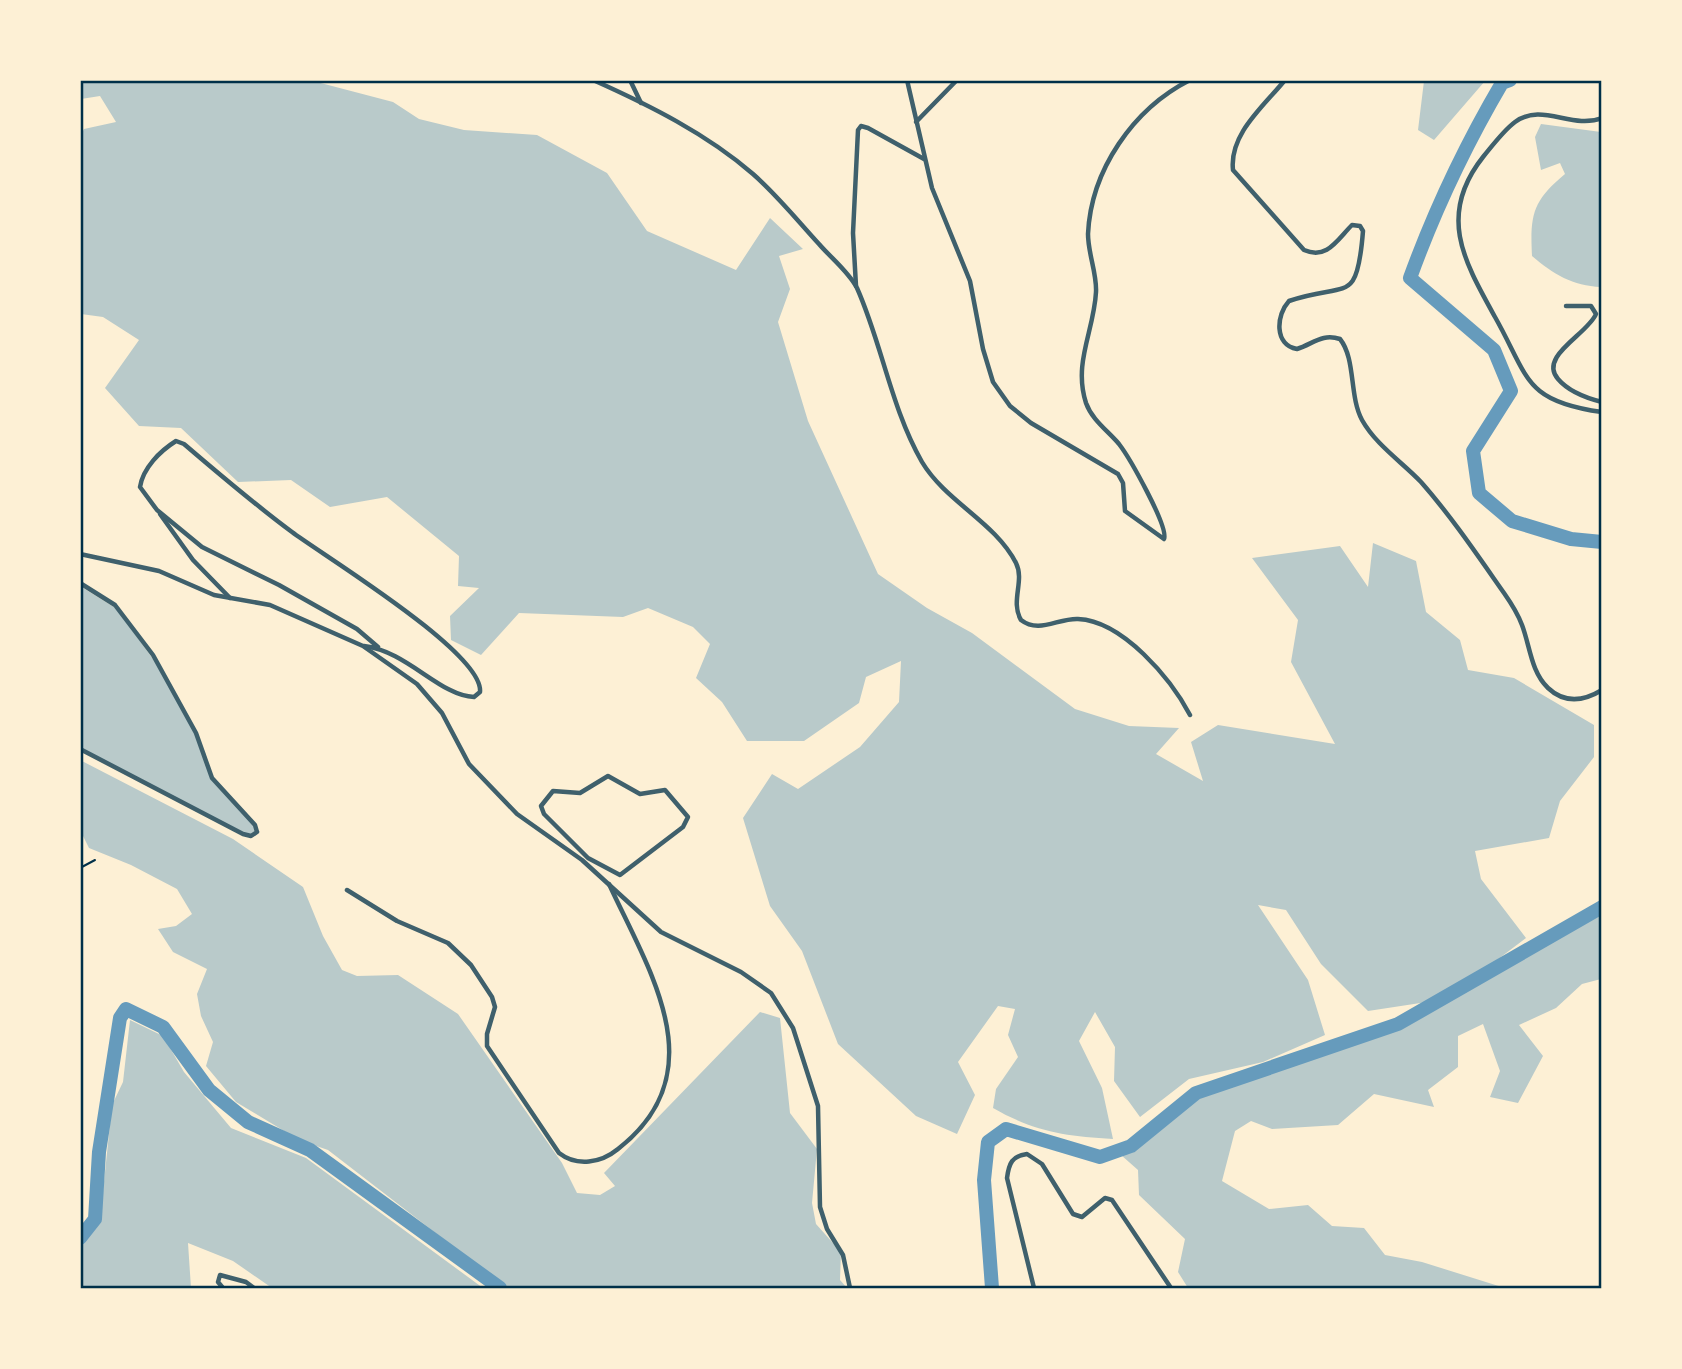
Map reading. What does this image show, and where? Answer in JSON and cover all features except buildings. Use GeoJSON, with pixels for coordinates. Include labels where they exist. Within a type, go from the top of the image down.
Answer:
{"type":"FeatureCollection","features":[{"type":"Feature","properties":{"kind":"street"},"geometry":{"type":"LineString","coordinates":[[593,80],[717,146],[754,175],[856,286]]}},
{"type":"Feature","properties":{"kind":"street"},"geometry":{"type":"LineString","coordinates":[[630,80],[641,104]]}},
{"type":"Feature","properties":{"kind":"street"},"geometry":{"type":"LineString","coordinates":[[907,80],[932,188],[968,272],[988,370],[998,390],[1010,406],[1031,423],[1118,474],[1123,482],[1127,513],[1164,539],[1163,526],[1135,470],[1087,406],[1082,363],[1096,294],[1088,235],[1101,183],[1125,133],[1149,107],[1190,80]]}},
{"type":"Feature","properties":{"kind":"street"},"geometry":{"type":"LineString","coordinates":[[915,123],[957,80]]}},
{"type":"Feature","properties":{"kind":"street"},"geometry":{"type":"LineString","coordinates":[[1285,80],[1241,135],[1233,154],[1233,170],[1304,250],[1313,253],[1325,252],[1352,225],[1360,226],[1363,231],[1358,271],[1352,285],[1335,293],[1289,301],[1281,311],[1279,321],[1282,339],[1287,346],[1297,349],[1328,336],[1340,340],[1346,349],[1353,399],[1362,420],[1421,482],[1502,590],[1522,625],[1529,653],[1542,681],[1550,690],[1570,700],[1579,700],[1601,690]]}},
{"type":"Feature","properties":{"kind":"street"},"geometry":{"type":"LineString","coordinates":[[1601,118],[1588,123],[1534,114],[1515,122],[1476,166],[1463,188],[1457,216],[1459,237],[1468,266],[1529,382],[1555,402],[1601,412]]}},
{"type":"Feature","properties":{"kind":"street"},"geometry":{"type":"LineString","coordinates":[[925,160],[868,128],[862,126],[858,130],[853,233],[856,286],[903,422],[923,464],[937,483],[1002,544],[1015,562],[1018,574],[1015,602],[1021,620],[1040,626],[1079,618],[1129,641],[1165,674],[1190,715]]}},
{"type":"Feature","properties":{"kind":"street"},"geometry":{"type":"LineString","coordinates":[[1566,306],[1591,306],[1596,314],[1587,328],[1559,355],[1554,363],[1554,374],[1569,389],[1601,402]]}},
{"type":"Feature","properties":{"kind":"street"},"geometry":{"type":"LineString","coordinates":[[232,599],[193,560],[142,494],[142,478],[161,453],[173,443],[181,442],[294,534],[424,625],[460,658],[480,685],[480,692],[474,698],[461,695],[400,656],[363,646]]}},
{"type":"Feature","properties":{"kind":"street"},"geometry":{"type":"LineString","coordinates":[[157,510],[202,547],[357,629],[378,648]]}},
{"type":"Feature","properties":{"kind":"street"},"geometry":{"type":"LineString","coordinates":[[80,554],[159,571],[214,595],[270,605],[363,646],[417,684],[442,713],[469,764],[517,814],[587,860],[622,874],[683,827],[688,820],[687,813],[665,790],[640,794],[608,776],[580,793],[549,793],[541,804],[542,811],[587,860],[661,932],[757,981],[771,993],[788,1017],[818,1107],[820,1207],[827,1229],[844,1255],[850,1289]]}},
{"type":"Feature","properties":{"kind":"street"},"geometry":{"type":"LineString","coordinates":[[80,583],[115,605],[153,655],[196,733],[212,778],[257,827],[257,832],[251,836],[243,834],[80,749]]}},
{"type":"Feature","properties":{"kind":"street"},"geometry":{"type":"LineString","coordinates":[[347,890],[397,921],[448,943],[471,965],[492,997],[495,1007],[487,1034],[487,1046],[559,1153],[566,1159],[583,1162],[608,1156],[620,1148],[658,1105],[668,1074],[667,1030],[658,988],[642,949],[607,880]]}},
{"type":"Feature","properties":{"kind":"street"},"geometry":{"type":"LineString","coordinates":[[1034,1289],[1007,1178],[1011,1161],[1016,1156],[1027,1154],[1042,1164],[1073,1214],[1082,1217],[1105,1198],[1112,1200],[1171,1289]]}},
{"type":"Feature","properties":{"kind":"street"},"geometry":{"type":"LineString","coordinates":[[223,1289],[218,1282],[220,1275],[246,1282],[254,1289]]}},
{"type":"Feature","properties":{"kind":"path"},"geometry":{"type":"LineString","coordinates":[[80,868],[95,860]]}},
{"type":"Feature","properties":{"kind":"shaded area"},"geometry":{"type":"Polygon","coordinates":[[[81,80],[313,81],[393,102],[419,119],[464,130],[537,135],[607,173],[647,231],[736,270],[770,218],[803,249],[779,256],[790,289],[778,322],[808,421],[878,574],[927,608],[972,633],[1075,709],[1129,726],[1179,728],[1156,754],[1203,781],[1191,742],[1218,725],[1335,744],[1291,662],[1298,620],[1252,558],[1340,546],[1368,587],[1373,543],[1416,561],[1426,612],[1460,640],[1468,670],[1514,678],[1594,725],[1594,757],[1560,801],[1549,838],[1475,851],[1481,879],[1526,938],[1485,969],[1427,1002],[1368,1011],[1321,964],[1286,910],[1258,905],[1308,980],[1325,1035],[1263,1062],[1189,1079],[1140,1117],[1114,1081],[1115,1047],[1095,1012],[1079,1041],[1102,1088],[1113,1139],[1096,1138],[1037,1128],[993,1108],[996,1089],[1018,1057],[1008,1035],[1015,1009],[998,1006],[958,1062],[975,1095],[957,1134],[916,1116],[838,1044],[802,951],[770,906],[743,818],[772,774],[798,789],[860,747],[899,702],[901,661],[866,677],[859,703],[804,741],[747,741],[722,702],[696,678],[710,644],[693,627],[648,608],[623,617],[519,613],[481,655],[451,640],[450,616],[479,588],[458,586],[459,556],[387,497],[330,507],[291,480],[238,482],[181,428],[139,426],[105,388],[139,340],[103,317],[81,314],[81,135],[84,129],[116,122],[100,96],[81,99],[81,80]]]}},
{"type":"Feature","properties":{"kind":"shaded area"},"geometry":{"type":"Polygon","coordinates":[[[1424,80],[1485,81],[1434,140],[1418,130],[1424,80]]]}},
{"type":"Feature","properties":{"kind":"shaded area"},"geometry":{"type":"Polygon","coordinates":[[[1541,124],[1601,132],[1601,287],[1564,278],[1532,256],[1535,210],[1546,193],[1565,174],[1560,163],[1541,170],[1535,137],[1541,124]]]}},
{"type":"Feature","properties":{"kind":"shaded area"},"geometry":{"type":"Polygon","coordinates":[[[80,586],[117,609],[163,673],[205,752],[214,783],[260,832],[251,837],[81,751],[80,586]]]}},
{"type":"Feature","properties":{"kind":"shaded area"},"geometry":{"type":"Polygon","coordinates":[[[80,760],[233,839],[303,887],[323,936],[342,970],[357,976],[398,975],[458,1014],[562,1163],[577,1193],[600,1195],[615,1186],[604,1173],[760,1012],[780,1018],[790,1113],[817,1149],[812,1203],[816,1224],[841,1252],[840,1280],[847,1288],[507,1288],[328,1150],[299,1140],[236,1102],[206,1066],[213,1042],[201,1016],[197,994],[207,969],[173,952],[158,929],[176,926],[192,914],[177,889],[131,865],[89,848],[81,832],[80,760]]]}},
{"type":"Feature","properties":{"kind":"shaded area"},"geometry":{"type":"Polygon","coordinates":[[[1601,913],[1601,979],[1582,984],[1556,1008],[1519,1025],[1543,1056],[1518,1103],[1490,1097],[1500,1071],[1483,1024],[1458,1036],[1458,1067],[1428,1090],[1434,1107],[1374,1094],[1338,1125],[1272,1129],[1251,1121],[1235,1131],[1222,1181],[1269,1209],[1308,1205],[1332,1226],[1364,1228],[1385,1255],[1422,1262],[1505,1288],[1188,1288],[1178,1272],[1185,1239],[1139,1195],[1138,1170],[1121,1155],[1134,1150],[1196,1099],[1402,1029],[1601,913]]]}},
{"type":"Feature","properties":{"kind":"shaded area"},"geometry":{"type":"Polygon","coordinates":[[[130,1020],[163,1036],[184,1072],[231,1128],[306,1158],[483,1288],[272,1288],[233,1261],[188,1243],[191,1288],[81,1288],[81,1246],[100,1220],[112,1105],[123,1082],[130,1020]]]}},
{"type":"Feature","properties":{"kind":"waterway"},"geometry":{"type":"LineString","coordinates":[[1510,80],[1502,83],[1463,154],[1410,278],[1494,350],[1511,391],[1473,451],[1479,493],[1512,521],[1571,539],[1602,542]]}},
{"type":"Feature","properties":{"kind":"waterway"},"geometry":{"type":"LineString","coordinates":[[992,1288],[984,1180],[988,1142],[1006,1129],[1100,1157],[1131,1146],[1196,1093],[1398,1024],[1602,907]]}},
{"type":"Feature","properties":{"kind":"waterway"},"geometry":{"type":"LineString","coordinates":[[80,1238],[95,1219],[99,1152],[120,1018],[126,1009],[163,1027],[209,1090],[248,1122],[310,1150],[500,1288]]}}]}
